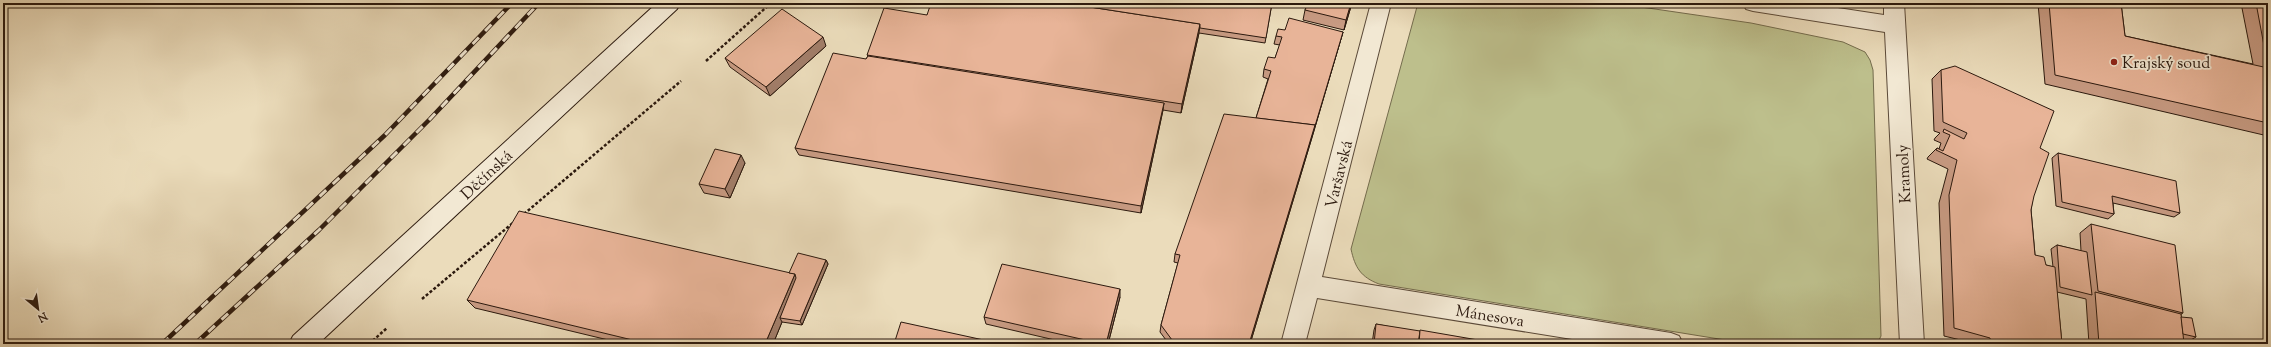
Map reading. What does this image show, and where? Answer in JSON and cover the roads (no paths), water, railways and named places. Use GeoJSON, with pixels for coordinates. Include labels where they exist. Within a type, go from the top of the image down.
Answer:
{"type":"FeatureCollection","features":[{"type":"Feature","properties":{"kind":"street","name":"Děčínská"},"geometry":{"type":"LineString","coordinates":[[301,344],[670,3]]}},
{"type":"Feature","properties":{"kind":"street","name":"Varšavská"},"geometry":{"type":"LineString","coordinates":[[1293,344],[1310,286],[1381,3]]}},
{"type":"Feature","properties":{"kind":"street"},"geometry":{"type":"LineString","coordinates":[[1753,3],[1895,24]]}},
{"type":"Feature","properties":{"kind":"street","name":"Kramoly"},"geometry":{"type":"LineString","coordinates":[[1894,3],[1912,344]]}},
{"type":"Feature","properties":{"kind":"street","name":"Mánesova"},"geometry":{"type":"LineString","coordinates":[[1310,286],[1671,344]]}},
{"type":"Feature","properties":{"kind":"railway"},"geometry":{"type":"LineString","coordinates":[[162,344],[385,135],[512,3]]}},
{"type":"Feature","properties":{"kind":"railway"},"geometry":{"type":"LineString","coordinates":[[195,344],[319,230],[430,119],[539,3]]}},
{"type":"Feature","properties":{"kind":"place","name":"Krajský soud"},"geometry":{"type":"Point","coordinates":[2114,62]}}]}
